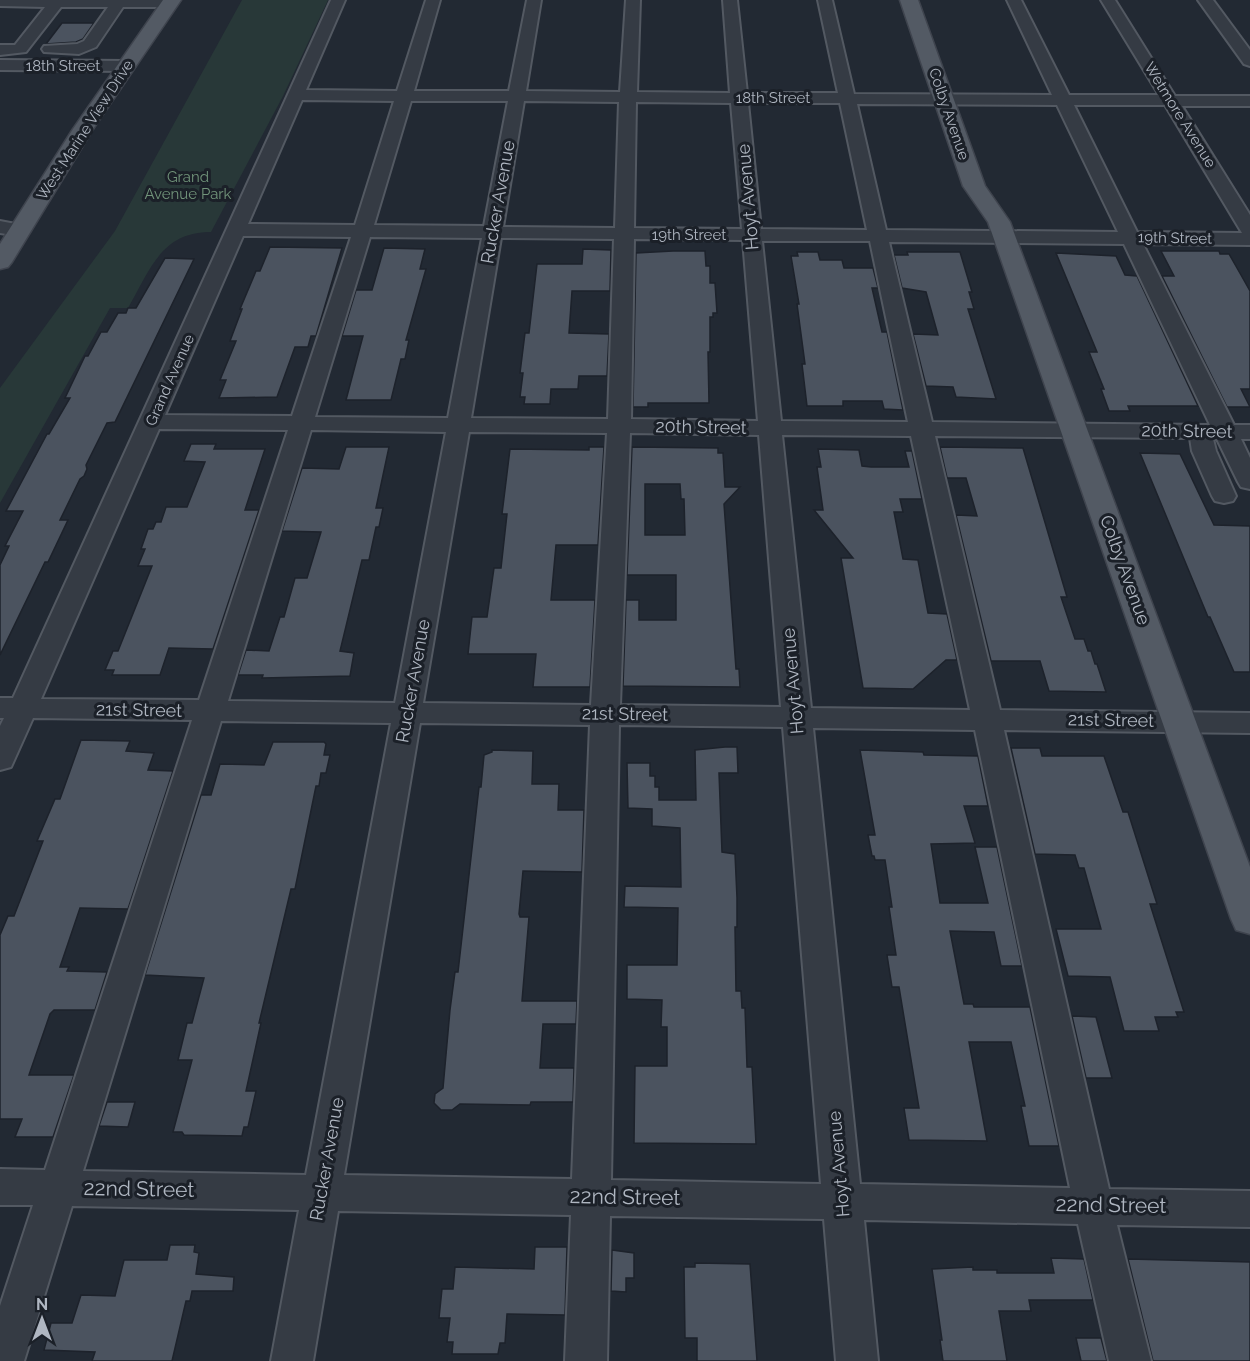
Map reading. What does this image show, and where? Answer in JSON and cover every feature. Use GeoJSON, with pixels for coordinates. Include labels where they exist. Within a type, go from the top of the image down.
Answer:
{"type":"FeatureCollection","features":[{"type":"Feature","properties":{"kind":"main road","name":"Colby Avenue"},"geometry":{"type":"LineString","coordinates":[[909,0],[974,186],[1002,229]]}},
{"type":"Feature","properties":{"kind":"main road","name":"West Marine View Drive"},"geometry":{"type":"LineString","coordinates":[[0,262],[6,230],[83,129],[171,2]]}},
{"type":"Feature","properties":{"kind":"main road","name":"Colby Avenue"},"geometry":{"type":"LineString","coordinates":[[957,77],[968,108]]}},
{"type":"Feature","properties":{"kind":"main road","name":"Colby Avenue"},"geometry":{"type":"LineString","coordinates":[[997,186],[1002,229],[1250,919]]}},
{"type":"Feature","properties":{"kind":"street","name":"Grand Avenue"},"geometry":{"type":"LineString","coordinates":[[0,759],[11,708],[151,422],[338,0]]}},
{"type":"Feature","properties":{"kind":"street"},"geometry":{"type":"LineString","coordinates":[[3,1361],[362,232],[432,0]]}},
{"type":"Feature","properties":{"kind":"street","name":"Rucker Avenue"},"geometry":{"type":"LineString","coordinates":[[292,1361],[534,0]]}},
{"type":"Feature","properties":{"kind":"street"},"geometry":{"type":"LineString","coordinates":[[586,1361],[605,714],[633,0]]}},
{"type":"Feature","properties":{"kind":"street","name":"Hoyt Avenue"},"geometry":{"type":"LineString","coordinates":[[729,0],[857,1361]]}},
{"type":"Feature","properties":{"kind":"street"},"geometry":{"type":"LineString","coordinates":[[825,0],[987,719],[1093,1205],[1130,1361]]}},
{"type":"Feature","properties":{"kind":"street"},"geometry":{"type":"LineString","coordinates":[[1014,0],[1250,482]]}},
{"type":"Feature","properties":{"kind":"street","name":"Wetmore Avenue"},"geometry":{"type":"LineString","coordinates":[[1108,0],[1250,230]]}},
{"type":"Feature","properties":{"kind":"street"},"geometry":{"type":"LineString","coordinates":[[1205,0],[1250,61]]}},
{"type":"Feature","properties":{"kind":"street"},"geometry":{"type":"LineString","coordinates":[[0,3],[52,9],[171,2]]}},
{"type":"Feature","properties":{"kind":"street"},"geometry":{"type":"LineString","coordinates":[[1,41],[20,49],[84,48],[90,44],[120,5]]}},
{"type":"Feature","properties":{"kind":"street"},"geometry":{"type":"LineString","coordinates":[[20,49],[52,9]]}},
{"type":"Feature","properties":{"kind":"street","name":"18th Street"},"geometry":{"type":"LineString","coordinates":[[0,65],[127,66]]}},
{"type":"Feature","properties":{"kind":"street","name":"18th Street"},"geometry":{"type":"LineString","coordinates":[[297,94],[944,99],[968,108],[1062,100],[1250,101]]}},
{"type":"Feature","properties":{"kind":"street","name":"19th Street"},"geometry":{"type":"LineString","coordinates":[[236,230],[877,236],[1002,229],[1131,238],[1250,239]]}},
{"type":"Feature","properties":{"kind":"street"},"geometry":{"type":"LineString","coordinates":[[1153,282],[1178,282]]}},
{"type":"Feature","properties":{"kind":"street","name":"20th Street"},"geometry":{"type":"LineString","coordinates":[[151,422],[1250,432]]}},
{"type":"Feature","properties":{"kind":"street"},"geometry":{"type":"LineString","coordinates":[[1200,431],[1204,451],[1224,495]]}},
{"type":"Feature","properties":{"kind":"street","name":"21st Street"},"geometry":{"type":"LineString","coordinates":[[11,708],[1250,723]]}},
{"type":"Feature","properties":{"kind":"street","name":"22nd Street"},"geometry":{"type":"LineString","coordinates":[[0,1187],[1250,1209]]}},
{"type":"Feature","properties":{"kind":"green space","name":"Grand Avenue Park"},"geometry":{"type":"Polygon","coordinates":[[[242,0],[328,0],[283,96],[211,232],[194,234],[169,246],[151,267],[128,308],[110,308],[0,503],[0,388],[115,231],[242,0]]]}},
{"type":"Feature","properties":{"kind":"building"},"geometry":{"type":"Polygon","coordinates":[[[62,23],[94,23],[83,39],[76,42],[46,44],[62,23]]]}},
{"type":"Feature","properties":{"kind":"building"},"geometry":{"type":"Polygon","coordinates":[[[270,247],[342,248],[316,336],[311,336],[308,347],[295,347],[277,397],[219,398],[226,380],[220,380],[236,341],[230,341],[242,309],[240,309],[256,271],[260,271],[270,247]]]}},
{"type":"Feature","properties":{"kind":"building"},"geometry":{"type":"Polygon","coordinates":[[[384,248],[425,249],[420,269],[426,269],[406,340],[409,340],[405,359],[401,359],[391,400],[346,400],[363,336],[342,336],[356,290],[372,290],[384,248]]]}},
{"type":"Feature","properties":{"kind":"building"},"geometry":{"type":"Polygon","coordinates":[[[583,249],[611,250],[610,291],[572,291],[569,333],[609,334],[607,376],[579,376],[578,389],[551,389],[550,404],[524,404],[525,397],[520,397],[523,373],[520,373],[525,333],[529,333],[537,264],[582,264],[583,249]]]}},
{"type":"Feature","properties":{"kind":"building"},"geometry":{"type":"Polygon","coordinates":[[[705,251],[706,266],[710,266],[710,283],[715,283],[717,313],[713,313],[713,317],[710,317],[710,352],[708,352],[709,403],[648,403],[648,407],[633,407],[636,253],[705,251]]]}},
{"type":"Feature","properties":{"kind":"building"},"geometry":{"type":"Polygon","coordinates":[[[1161,251],[1219,251],[1220,254],[1229,254],[1241,275],[1250,291],[1250,389],[1241,389],[1250,407],[1227,407],[1162,276],[1174,276],[1161,251]]]}},
{"type":"Feature","properties":{"kind":"building"},"geometry":{"type":"Polygon","coordinates":[[[797,252],[818,252],[820,260],[842,260],[844,268],[873,268],[878,288],[872,288],[882,332],[887,332],[903,410],[884,409],[882,401],[843,401],[843,406],[807,406],[802,364],[805,364],[797,304],[799,304],[791,256],[798,256],[797,252]]]}},
{"type":"Feature","properties":{"kind":"building"},"geometry":{"type":"Polygon","coordinates":[[[907,252],[960,252],[972,292],[969,292],[974,309],[968,309],[996,399],[956,397],[953,387],[926,386],[913,334],[938,335],[926,292],[902,288],[894,255],[908,255],[907,252]]]}},
{"type":"Feature","properties":{"kind":"building"},"geometry":{"type":"Polygon","coordinates":[[[1056,253],[1116,256],[1125,275],[1137,276],[1198,406],[1128,406],[1130,411],[1109,411],[1101,389],[1104,389],[1089,352],[1097,352],[1056,253]]]}},
{"type":"Feature","properties":{"kind":"building"},"geometry":{"type":"Polygon","coordinates":[[[165,258],[194,259],[115,422],[107,423],[86,465],[84,476],[80,479],[60,520],[68,520],[0,655],[0,565],[9,546],[5,546],[23,511],[6,511],[47,434],[70,398],[65,398],[85,356],[88,356],[101,332],[107,332],[118,313],[126,313],[128,308],[136,308],[165,258]]]}},
{"type":"Feature","properties":{"kind":"building"},"geometry":{"type":"Polygon","coordinates":[[[191,444],[216,444],[214,449],[265,449],[245,510],[259,510],[213,649],[169,648],[160,675],[112,675],[114,670],[105,670],[113,651],[118,651],[152,566],[138,566],[145,549],[141,549],[148,529],[153,529],[156,522],[161,522],[166,507],[187,507],[205,462],[184,461],[191,444]]]}},
{"type":"Feature","properties":{"kind":"building"},"geometry":{"type":"Polygon","coordinates":[[[346,447],[389,447],[376,508],[383,508],[379,527],[376,527],[369,560],[362,560],[340,651],[354,653],[350,676],[262,678],[263,675],[238,675],[246,650],[269,651],[280,617],[284,617],[295,578],[307,578],[321,532],[282,531],[302,468],[339,469],[346,447]]]}},
{"type":"Feature","properties":{"kind":"building"},"geometry":{"type":"Polygon","coordinates":[[[589,447],[604,447],[598,545],[556,545],[551,600],[595,600],[590,687],[533,687],[536,654],[468,654],[472,617],[487,617],[494,568],[501,568],[507,514],[502,514],[510,449],[589,450],[589,447]]]}},
{"type":"Feature","properties":{"kind":"building"},"geometry":{"type":"Polygon","coordinates":[[[632,447],[718,448],[718,453],[723,453],[725,487],[740,487],[724,504],[736,669],[739,669],[740,687],[623,686],[626,600],[639,600],[639,620],[676,620],[676,575],[627,575],[632,447]],[[645,484],[645,535],[685,535],[684,499],[681,499],[680,484],[645,484]]]}},
{"type":"Feature","properties":{"kind":"building"},"geometry":{"type":"Polygon","coordinates":[[[940,447],[1023,448],[1067,597],[1061,597],[1075,639],[1084,639],[1088,651],[1091,651],[1095,664],[1097,664],[1106,692],[1049,691],[1040,661],[991,661],[956,515],[977,516],[966,478],[947,478],[940,447]]]}},
{"type":"Feature","properties":{"kind":"building"},"geometry":{"type":"Polygon","coordinates":[[[818,449],[859,450],[862,466],[871,467],[909,467],[905,451],[912,451],[922,499],[900,499],[903,512],[894,512],[903,559],[918,560],[928,613],[947,614],[957,660],[946,660],[913,689],[863,688],[841,558],[853,558],[814,510],[823,510],[817,467],[821,467],[818,449]]]}},
{"type":"Feature","properties":{"kind":"building"},"geometry":{"type":"Polygon","coordinates":[[[1140,453],[1180,454],[1214,525],[1250,526],[1250,672],[1234,672],[1210,617],[1208,617],[1140,453]]]}},
{"type":"Feature","properties":{"kind":"building"},"geometry":{"type":"Polygon","coordinates":[[[81,740],[130,741],[126,751],[154,753],[148,770],[173,771],[128,909],[80,908],[60,967],[69,967],[67,971],[107,972],[95,1010],[54,1010],[50,1014],[29,1075],[74,1075],[53,1137],[15,1137],[22,1119],[0,1119],[0,935],[8,916],[14,916],[43,841],[37,841],[55,799],[60,799],[81,740]]]}},
{"type":"Feature","properties":{"kind":"building"},"geometry":{"type":"Polygon","coordinates":[[[273,742],[324,742],[326,744],[324,755],[330,755],[326,773],[321,773],[319,786],[316,786],[295,889],[291,889],[259,1023],[261,1023],[246,1091],[256,1091],[248,1127],[244,1127],[242,1136],[184,1135],[182,1132],[173,1132],[192,1060],[178,1060],[187,1023],[192,1023],[204,978],[145,975],[201,795],[211,795],[220,764],[264,765],[273,742]]]}},
{"type":"Feature","properties":{"kind":"building"},"geometry":{"type":"Polygon","coordinates":[[[737,747],[738,773],[719,773],[722,852],[735,854],[736,991],[741,991],[742,1008],[745,1008],[747,1067],[752,1067],[756,1144],[634,1143],[635,1066],[667,1066],[667,1027],[661,1027],[662,1000],[627,999],[627,965],[677,965],[678,908],[624,907],[625,886],[681,887],[680,828],[652,826],[652,809],[628,808],[627,763],[650,763],[650,776],[655,776],[655,787],[659,787],[659,800],[696,800],[695,750],[737,747]]]}},
{"type":"Feature","properties":{"kind":"building"},"geometry":{"type":"Polygon","coordinates":[[[1011,748],[1040,748],[1042,756],[1104,756],[1123,812],[1128,812],[1157,904],[1150,904],[1184,1012],[1176,1012],[1178,1017],[1155,1017],[1159,1031],[1124,1031],[1110,977],[1068,976],[1056,929],[1101,929],[1084,868],[1079,868],[1075,855],[1035,854],[1011,748]]]}},
{"type":"Feature","properties":{"kind":"building"},"geometry":{"type":"Polygon","coordinates":[[[492,750],[533,751],[532,784],[559,784],[558,810],[584,810],[582,872],[523,871],[519,914],[520,917],[529,917],[522,1001],[577,1001],[576,1024],[543,1024],[540,1068],[574,1068],[573,1102],[531,1102],[530,1105],[460,1104],[452,1110],[441,1110],[434,1103],[435,1094],[443,1088],[450,1010],[455,972],[458,972],[484,755],[492,750]]]}},
{"type":"Feature","properties":{"kind":"building"},"geometry":{"type":"Polygon","coordinates":[[[860,750],[978,756],[988,806],[964,806],[975,843],[931,844],[940,903],[988,903],[975,847],[997,847],[1022,966],[1001,966],[994,932],[950,931],[964,1004],[973,1004],[974,1007],[1030,1007],[1059,1146],[1029,1146],[1021,1106],[1025,1106],[1011,1042],[969,1042],[987,1141],[909,1140],[904,1108],[919,1108],[899,987],[892,987],[887,955],[896,955],[889,907],[892,907],[885,860],[875,860],[872,856],[868,835],[875,835],[860,750]]]}},
{"type":"Feature","properties":{"kind":"building"},"geometry":{"type":"Polygon","coordinates":[[[1072,1016],[1096,1017],[1112,1078],[1086,1078],[1072,1016]]]}},
{"type":"Feature","properties":{"kind":"building"},"geometry":{"type":"Polygon","coordinates":[[[107,1102],[135,1102],[128,1127],[99,1126],[107,1102]]]}},
{"type":"Feature","properties":{"kind":"building"},"geometry":{"type":"Polygon","coordinates":[[[170,1245],[195,1245],[194,1252],[199,1253],[196,1274],[234,1277],[233,1291],[192,1291],[190,1301],[186,1301],[172,1361],[92,1361],[95,1352],[44,1350],[51,1323],[72,1323],[81,1295],[115,1296],[124,1260],[167,1260],[170,1245]]]}},
{"type":"Feature","properties":{"kind":"building"},"geometry":{"type":"Polygon","coordinates":[[[535,1247],[567,1247],[565,1315],[507,1314],[505,1343],[500,1343],[498,1354],[452,1354],[453,1342],[447,1342],[450,1318],[439,1318],[442,1289],[453,1289],[455,1267],[534,1269],[535,1247]]]}},
{"type":"Feature","properties":{"kind":"building"},"geometry":{"type":"Polygon","coordinates":[[[612,1250],[634,1253],[634,1278],[626,1278],[626,1292],[611,1291],[612,1250]]]}},
{"type":"Feature","properties":{"kind":"building"},"geometry":{"type":"Polygon","coordinates":[[[1051,1258],[1084,1259],[1093,1300],[1029,1300],[1031,1311],[999,1311],[1007,1361],[943,1361],[932,1269],[973,1267],[973,1270],[997,1270],[997,1273],[1054,1273],[1051,1258]]]}},
{"type":"Feature","properties":{"kind":"building"},"geometry":{"type":"Polygon","coordinates":[[[1128,1259],[1250,1262],[1250,1361],[1153,1361],[1128,1259]]]}},
{"type":"Feature","properties":{"kind":"building"},"geometry":{"type":"Polygon","coordinates":[[[695,1263],[750,1264],[757,1361],[697,1361],[697,1338],[685,1338],[684,1267],[695,1267],[695,1263]]]}},
{"type":"Feature","properties":{"kind":"building"},"geometry":{"type":"Polygon","coordinates":[[[1076,1338],[1101,1338],[1107,1361],[1081,1361],[1076,1338]]]}}]}
